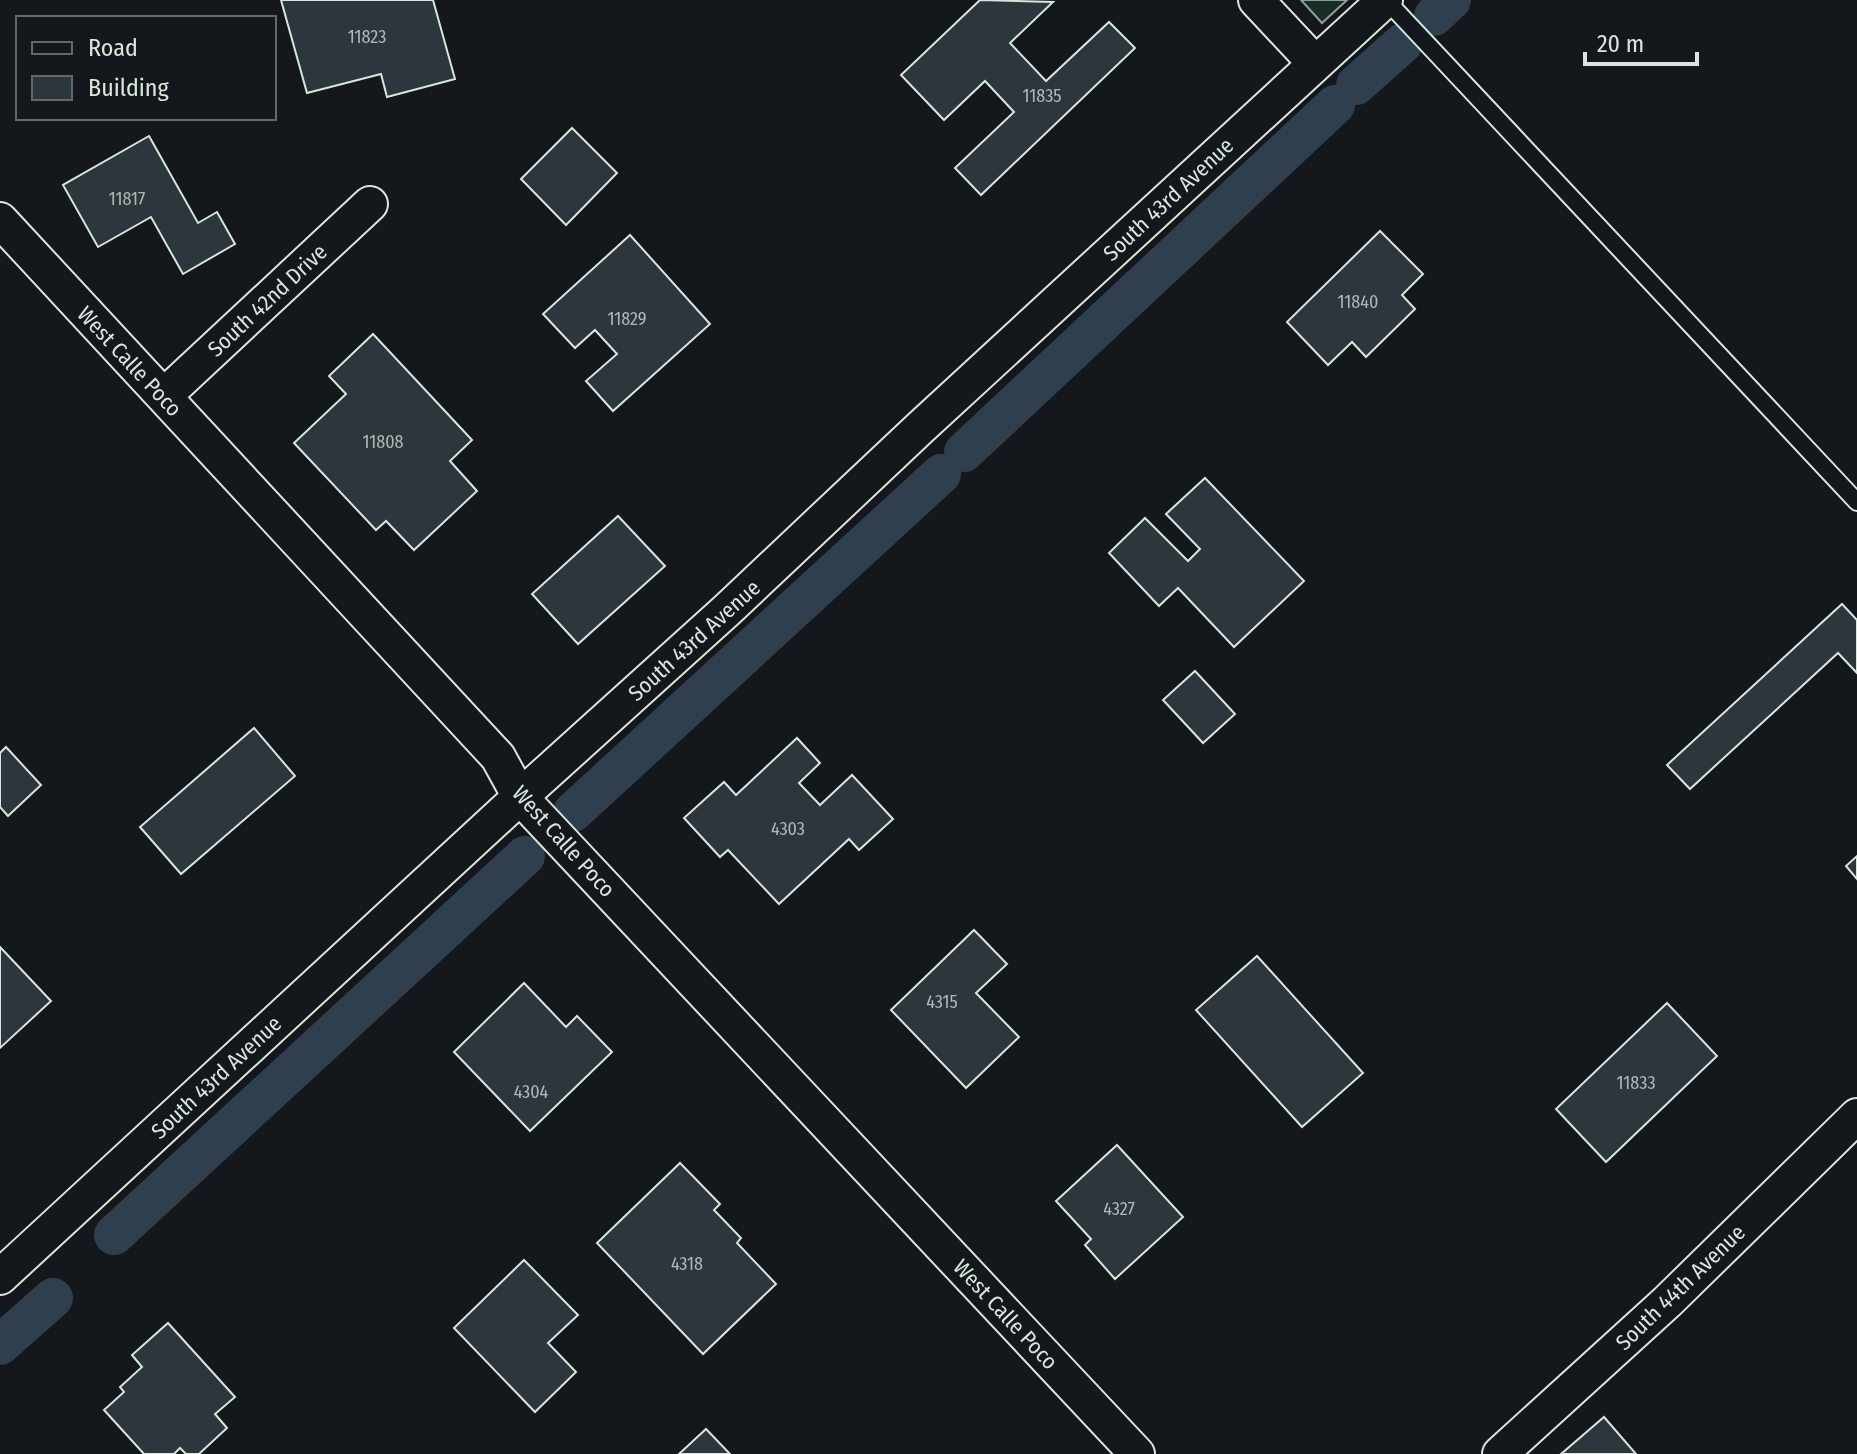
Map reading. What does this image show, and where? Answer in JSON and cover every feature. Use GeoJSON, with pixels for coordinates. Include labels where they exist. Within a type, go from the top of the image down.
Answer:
{"type":"FeatureCollection","features":[{"type":"Feature","properties":{"kind":"street"},"geometry":{"type":"LineString","coordinates":[[1256,0],[1315,63]]}},
{"type":"Feature","properties":{"kind":"street","name":"South 43rd Avenue"},"geometry":{"type":"LineString","coordinates":[[0,1277],[727,610],[1315,63],[1393,8]]}},
{"type":"Feature","properties":{"kind":"street","name":"South 42nd Drive"},"geometry":{"type":"LineString","coordinates":[[164,396],[370,204]]}},
{"type":"Feature","properties":{"kind":"street","name":"West Calle Poco"},"geometry":{"type":"LineString","coordinates":[[0,220],[498,757],[520,797],[1137,1454]]}},
{"type":"Feature","properties":{"kind":"street","name":"South 44th Avenue"},"geometry":{"type":"LineString","coordinates":[[1500,1454],[1667,1302],[1857,1116]]}},
{"type":"Feature","properties":{"kind":"lane"},"geometry":{"type":"LineString","coordinates":[[1393,8],[1857,502]]}},
{"type":"Feature","properties":{"kind":"green space"},"geometry":{"type":"Polygon","coordinates":[[[1301,0],[1347,0],[1322,23],[1301,0]]]}},
{"type":"Feature","properties":{"kind":"building"},"geometry":{"type":"Polygon","coordinates":[[[281,0],[433,0],[455,79],[387,97],[381,74],[307,93],[281,0]]]}},
{"type":"Feature","properties":{"kind":"building"},"geometry":{"type":"Polygon","coordinates":[[[980,0],[1053,2],[1010,43],[1046,81],[1109,22],[1135,48],[981,195],[955,168],[1014,112],[985,81],[944,120],[901,75],[980,0]]]}},
{"type":"Feature","properties":{"kind":"building"},"geometry":{"type":"Polygon","coordinates":[[[572,128],[617,173],[566,225],[521,179],[572,128]]]}},
{"type":"Feature","properties":{"kind":"building"},"geometry":{"type":"Polygon","coordinates":[[[149,136],[198,223],[217,212],[235,244],[183,274],[151,217],[98,247],[63,185],[149,136]]]}},
{"type":"Feature","properties":{"kind":"building"},"geometry":{"type":"Polygon","coordinates":[[[1380,231],[1423,274],[1402,295],[1415,309],[1366,357],[1352,342],[1328,365],[1287,322],[1380,231]]]}},
{"type":"Feature","properties":{"kind":"building"},"geometry":{"type":"Polygon","coordinates":[[[630,235],[710,324],[613,411],[586,381],[617,354],[595,330],[575,348],[543,314],[630,235]]]}},
{"type":"Feature","properties":{"kind":"building"},"geometry":{"type":"Polygon","coordinates":[[[373,334],[472,440],[450,461],[477,491],[414,550],[386,521],[376,530],[294,443],[346,394],[329,376],[373,334]]]}},
{"type":"Feature","properties":{"kind":"building"},"geometry":{"type":"Polygon","coordinates":[[[1205,478],[1304,581],[1234,647],[1178,588],[1159,606],[1109,553],[1145,518],[1188,561],[1200,549],[1166,514],[1205,478]]]}},
{"type":"Feature","properties":{"kind":"building"},"geometry":{"type":"Polygon","coordinates":[[[618,516],[665,566],[578,644],[532,594],[618,516]]]}},
{"type":"Feature","properties":{"kind":"building"},"geometry":{"type":"Polygon","coordinates":[[[1842,604],[1857,620],[1857,673],[1838,653],[1690,789],[1667,765],[1842,604]]]}},
{"type":"Feature","properties":{"kind":"building"},"geometry":{"type":"Polygon","coordinates":[[[1195,671],[1235,714],[1203,743],[1163,700],[1195,671]]]}},
{"type":"Feature","properties":{"kind":"building"},"geometry":{"type":"Polygon","coordinates":[[[254,728],[295,776],[181,874],[140,827],[254,728]]]}},
{"type":"Feature","properties":{"kind":"building"},"geometry":{"type":"Polygon","coordinates":[[[797,738],[820,763],[799,783],[820,805],[852,775],[893,819],[859,850],[849,839],[779,904],[728,850],[720,857],[684,818],[724,782],[736,795],[797,738]]]}},
{"type":"Feature","properties":{"kind":"building"},"geometry":{"type":"Polygon","coordinates":[[[6,747],[41,785],[8,816],[0,807],[0,753],[6,747]]]}},
{"type":"Feature","properties":{"kind":"building"},"geometry":{"type":"Polygon","coordinates":[[[1857,856],[1857,879],[1846,866],[1857,856]]]}},
{"type":"Feature","properties":{"kind":"building"},"geometry":{"type":"Polygon","coordinates":[[[974,930],[1007,964],[976,993],[1019,1037],[966,1088],[891,1010],[974,930]]]}},
{"type":"Feature","properties":{"kind":"building"},"geometry":{"type":"Polygon","coordinates":[[[0,947],[51,1001],[0,1048],[0,947]]]}},
{"type":"Feature","properties":{"kind":"building"},"geometry":{"type":"Polygon","coordinates":[[[1257,956],[1363,1073],[1302,1127],[1196,1010],[1257,956]]]}},
{"type":"Feature","properties":{"kind":"building"},"geometry":{"type":"Polygon","coordinates":[[[524,983],[566,1027],[577,1016],[612,1052],[530,1131],[454,1052],[524,983]]]}},
{"type":"Feature","properties":{"kind":"building"},"geometry":{"type":"Polygon","coordinates":[[[1667,1003],[1717,1056],[1606,1162],[1556,1109],[1667,1003]]]}},
{"type":"Feature","properties":{"kind":"building"},"geometry":{"type":"Polygon","coordinates":[[[1117,1145],[1183,1217],[1115,1279],[1085,1245],[1091,1239],[1056,1201],[1117,1145]]]}},
{"type":"Feature","properties":{"kind":"building"},"geometry":{"type":"Polygon","coordinates":[[[680,1163],[720,1204],[714,1210],[741,1238],[737,1243],[776,1284],[703,1354],[597,1243],[680,1163]]]}},
{"type":"Feature","properties":{"kind":"building"},"geometry":{"type":"Polygon","coordinates":[[[524,1260],[578,1315],[548,1343],[576,1372],[535,1412],[454,1328],[524,1260]]]}},
{"type":"Feature","properties":{"kind":"building"},"geometry":{"type":"Polygon","coordinates":[[[168,1323],[235,1397],[215,1414],[227,1428],[199,1454],[186,1454],[180,1448],[174,1454],[144,1454],[104,1410],[124,1392],[120,1387],[142,1367],[132,1355],[168,1323]]]}},
{"type":"Feature","properties":{"kind":"building"},"geometry":{"type":"Polygon","coordinates":[[[1604,1417],[1636,1454],[1561,1454],[1604,1417]]]}},
{"type":"Feature","properties":{"kind":"building"},"geometry":{"type":"Polygon","coordinates":[[[706,1429],[730,1454],[679,1454],[706,1429]]]}},
{"type":"Feature","properties":{"kind":"waterway"},"geometry":{"type":"LineString","coordinates":[[1434,16],[1451,0]]}},
{"type":"Feature","properties":{"kind":"waterway"},"geometry":{"type":"LineString","coordinates":[[1356,85],[1403,43]]}},
{"type":"Feature","properties":{"kind":"waterway"},"geometry":{"type":"LineString","coordinates":[[964,452],[1335,105]]}},
{"type":"Feature","properties":{"kind":"waterway"},"geometry":{"type":"LineString","coordinates":[[573,812],[941,474]]}},
{"type":"Feature","properties":{"kind":"waterway"},"geometry":{"type":"LineString","coordinates":[[114,1235],[525,856]]}},
{"type":"Feature","properties":{"kind":"waterway"},"geometry":{"type":"LineString","coordinates":[[0,1345],[53,1298]]}}]}
